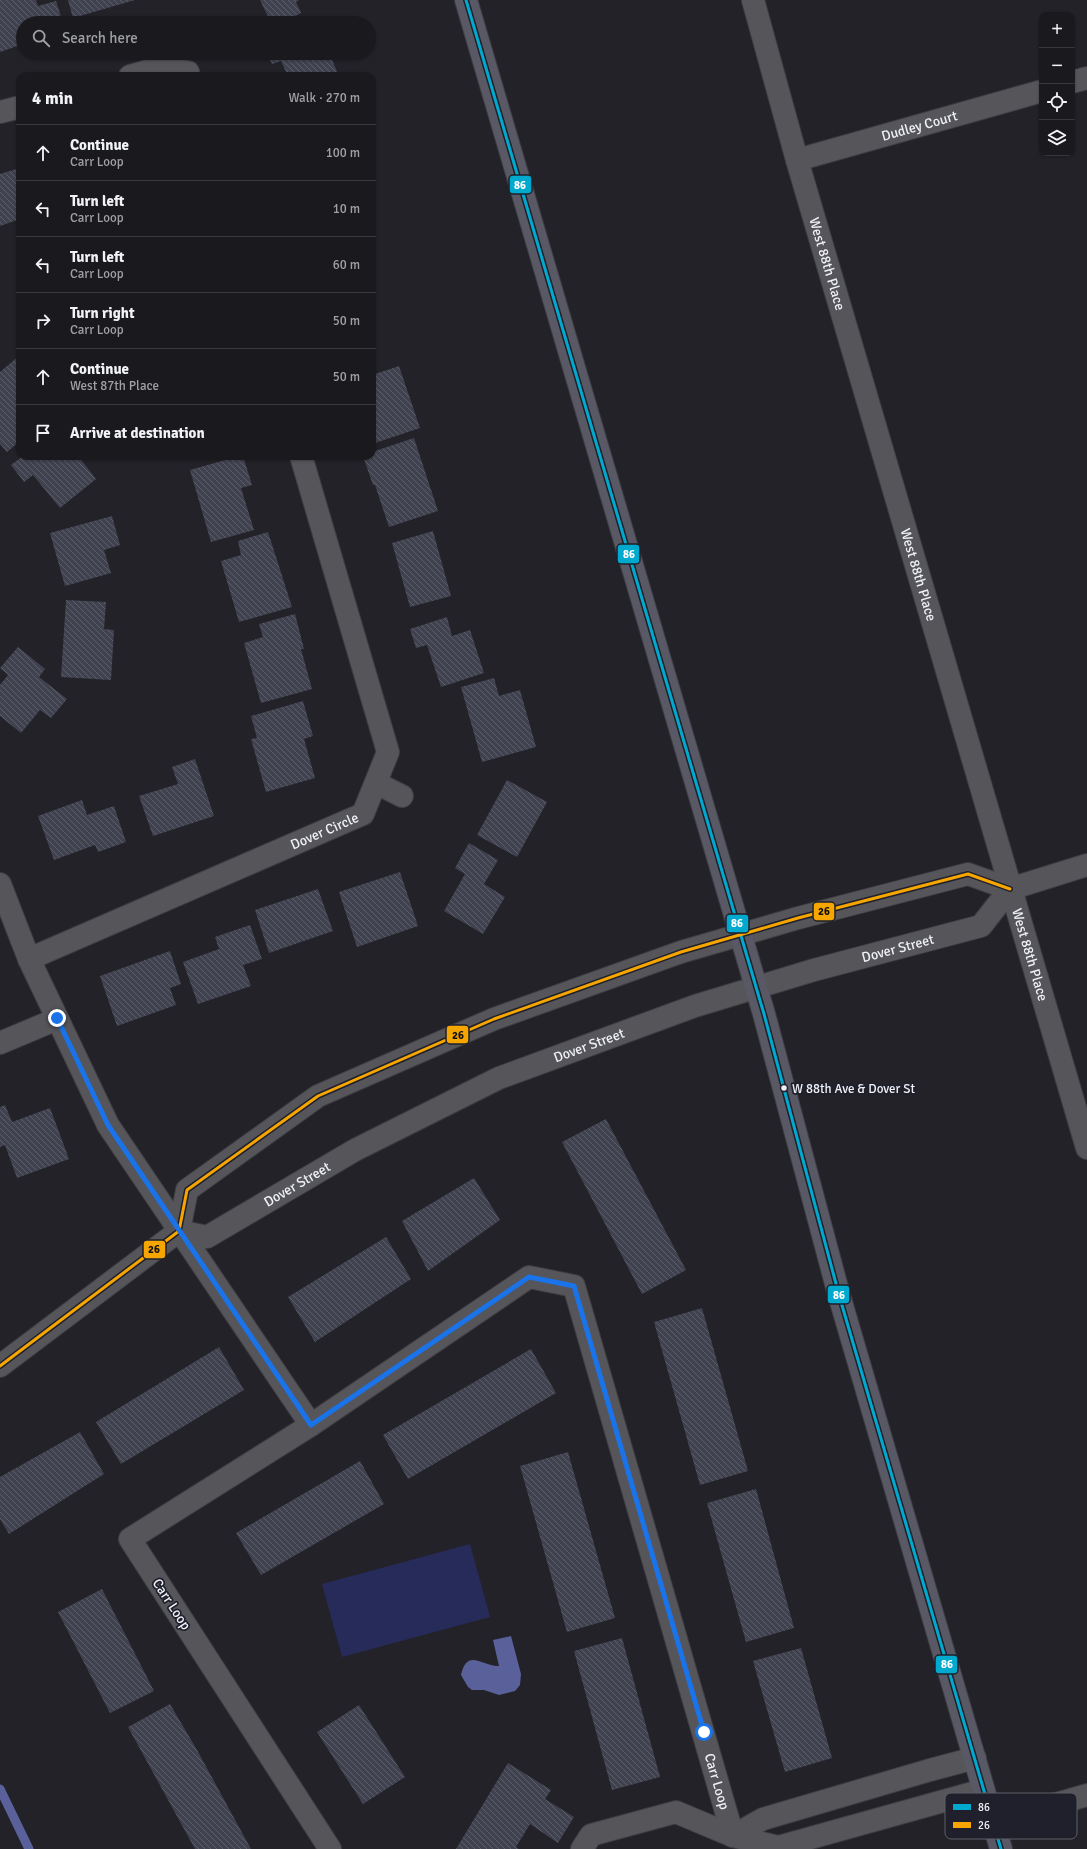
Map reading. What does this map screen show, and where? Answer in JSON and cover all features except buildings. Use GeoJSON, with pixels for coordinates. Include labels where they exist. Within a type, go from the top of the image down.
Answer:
{"type":"FeatureCollection","features":[{"type":"Feature","properties":{"kind":"main road"},"geometry":{"type":"LineString","coordinates":[[466,0],[741,935],[839,1295],[984,1793]]}},
{"type":"Feature","properties":{"kind":"main road"},"geometry":{"type":"LineString","coordinates":[[998,1839],[1001,1849]]}},
{"type":"Feature","properties":{"kind":"street","name":"West 88th Place"},"geometry":{"type":"LineString","coordinates":[[753,0],[796,160],[1087,1148]]}},
{"type":"Feature","properties":{"kind":"street"},"geometry":{"type":"LineString","coordinates":[[144,72],[161,67],[188,72]]}},
{"type":"Feature","properties":{"kind":"street"},"geometry":{"type":"LineString","coordinates":[[1075,81],[1087,78]]}},
{"type":"Feature","properties":{"kind":"street","name":"Dudley Court"},"geometry":{"type":"LineString","coordinates":[[796,160],[1039,92]]}},
{"type":"Feature","properties":{"kind":"street"},"geometry":{"type":"LineString","coordinates":[[0,112],[16,108]]}},
{"type":"Feature","properties":{"kind":"street","name":"Dover Circle"},"geometry":{"type":"LineString","coordinates":[[29,958],[364,814],[388,752],[302,460]]}},
{"type":"Feature","properties":{"kind":"street"},"geometry":{"type":"LineString","coordinates":[[376,783],[402,796]]}},
{"type":"Feature","properties":{"kind":"street"},"geometry":{"type":"LineString","coordinates":[[0,1366],[176,1225],[187,1190],[318,1096],[494,1019],[681,952],[968,874],[1010,889],[1087,865]]}},
{"type":"Feature","properties":{"kind":"street"},"geometry":{"type":"LineString","coordinates":[[0,884],[29,958],[108,1125],[311,1425]]}},
{"type":"Feature","properties":{"kind":"street","name":"Dover Street"},"geometry":{"type":"LineString","coordinates":[[176,1225],[207,1237],[355,1150],[499,1078],[690,1008],[814,970],[981,926],[1010,889]]}},
{"type":"Feature","properties":{"kind":"street"},"geometry":{"type":"LineString","coordinates":[[0,1043],[57,1018]]}},
{"type":"Feature","properties":{"kind":"street","name":"Carr Loop"},"geometry":{"type":"LineString","coordinates":[[330,1849],[130,1539],[311,1425],[529,1277],[574,1286],[733,1836]]}},
{"type":"Feature","properties":{"kind":"street"},"geometry":{"type":"LineString","coordinates":[[733,1836],[763,1819],[975,1758]]}},
{"type":"Feature","properties":{"kind":"street","name":"Carr Loop"},"geometry":{"type":"LineString","coordinates":[[972,1793],[983,1790]]}},
{"type":"Feature","properties":{"kind":"street"},"geometry":{"type":"LineString","coordinates":[[1077,1798],[1087,1795]]}},
{"type":"Feature","properties":{"kind":"street","name":"Carr Loop"},"geometry":{"type":"LineString","coordinates":[[582,1849],[590,1835],[676,1812],[733,1836],[778,1847],[945,1801]]}},
{"type":"Feature","properties":{"kind":"shaded area"},"geometry":{"type":"Polygon","coordinates":[[[470,1544],[490,1617],[342,1657],[322,1584],[470,1544]]]}},
{"type":"Feature","properties":{"kind":"shaded area"},"geometry":{"type":"Polygon","coordinates":[[[511,1636],[521,1674],[520,1685],[515,1691],[499,1695],[484,1690],[472,1690],[468,1687],[461,1675],[467,1662],[476,1660],[493,1666],[499,1666],[493,1640],[511,1636]]]}},
{"type":"Feature","properties":{"kind":"waterway"},"geometry":{"type":"LineString","coordinates":[[0,1789],[29,1849]]}},
{"type":"Feature","properties":{"kind":"transit line","name":"86"},"geometry":{"type":"LineString","coordinates":[[466,0],[764,1014],[839,1295],[985,1793]]}},
{"type":"Feature","properties":{"kind":"transit line","name":"26"},"geometry":{"type":"LineString","coordinates":[[0,1366],[179,1231],[187,1190],[318,1096],[494,1019],[681,952],[798,918],[968,874],[1010,889]]}},
{"type":"Feature","properties":{"kind":"transit line","name":"86"},"geometry":{"type":"LineString","coordinates":[[998,1839],[1001,1849]]}},
{"type":"Feature","properties":{"kind":"place","name":"W 88th Ave & Dover St"},"geometry":{"type":"Point","coordinates":[784,1088]}},
{"type":"Feature","properties":{"kind":"route"},"geometry":{"type":"LineString","coordinates":[[57,1018],[108,1125],[311,1425],[529,1277],[574,1286],[704,1732]]}}]}
